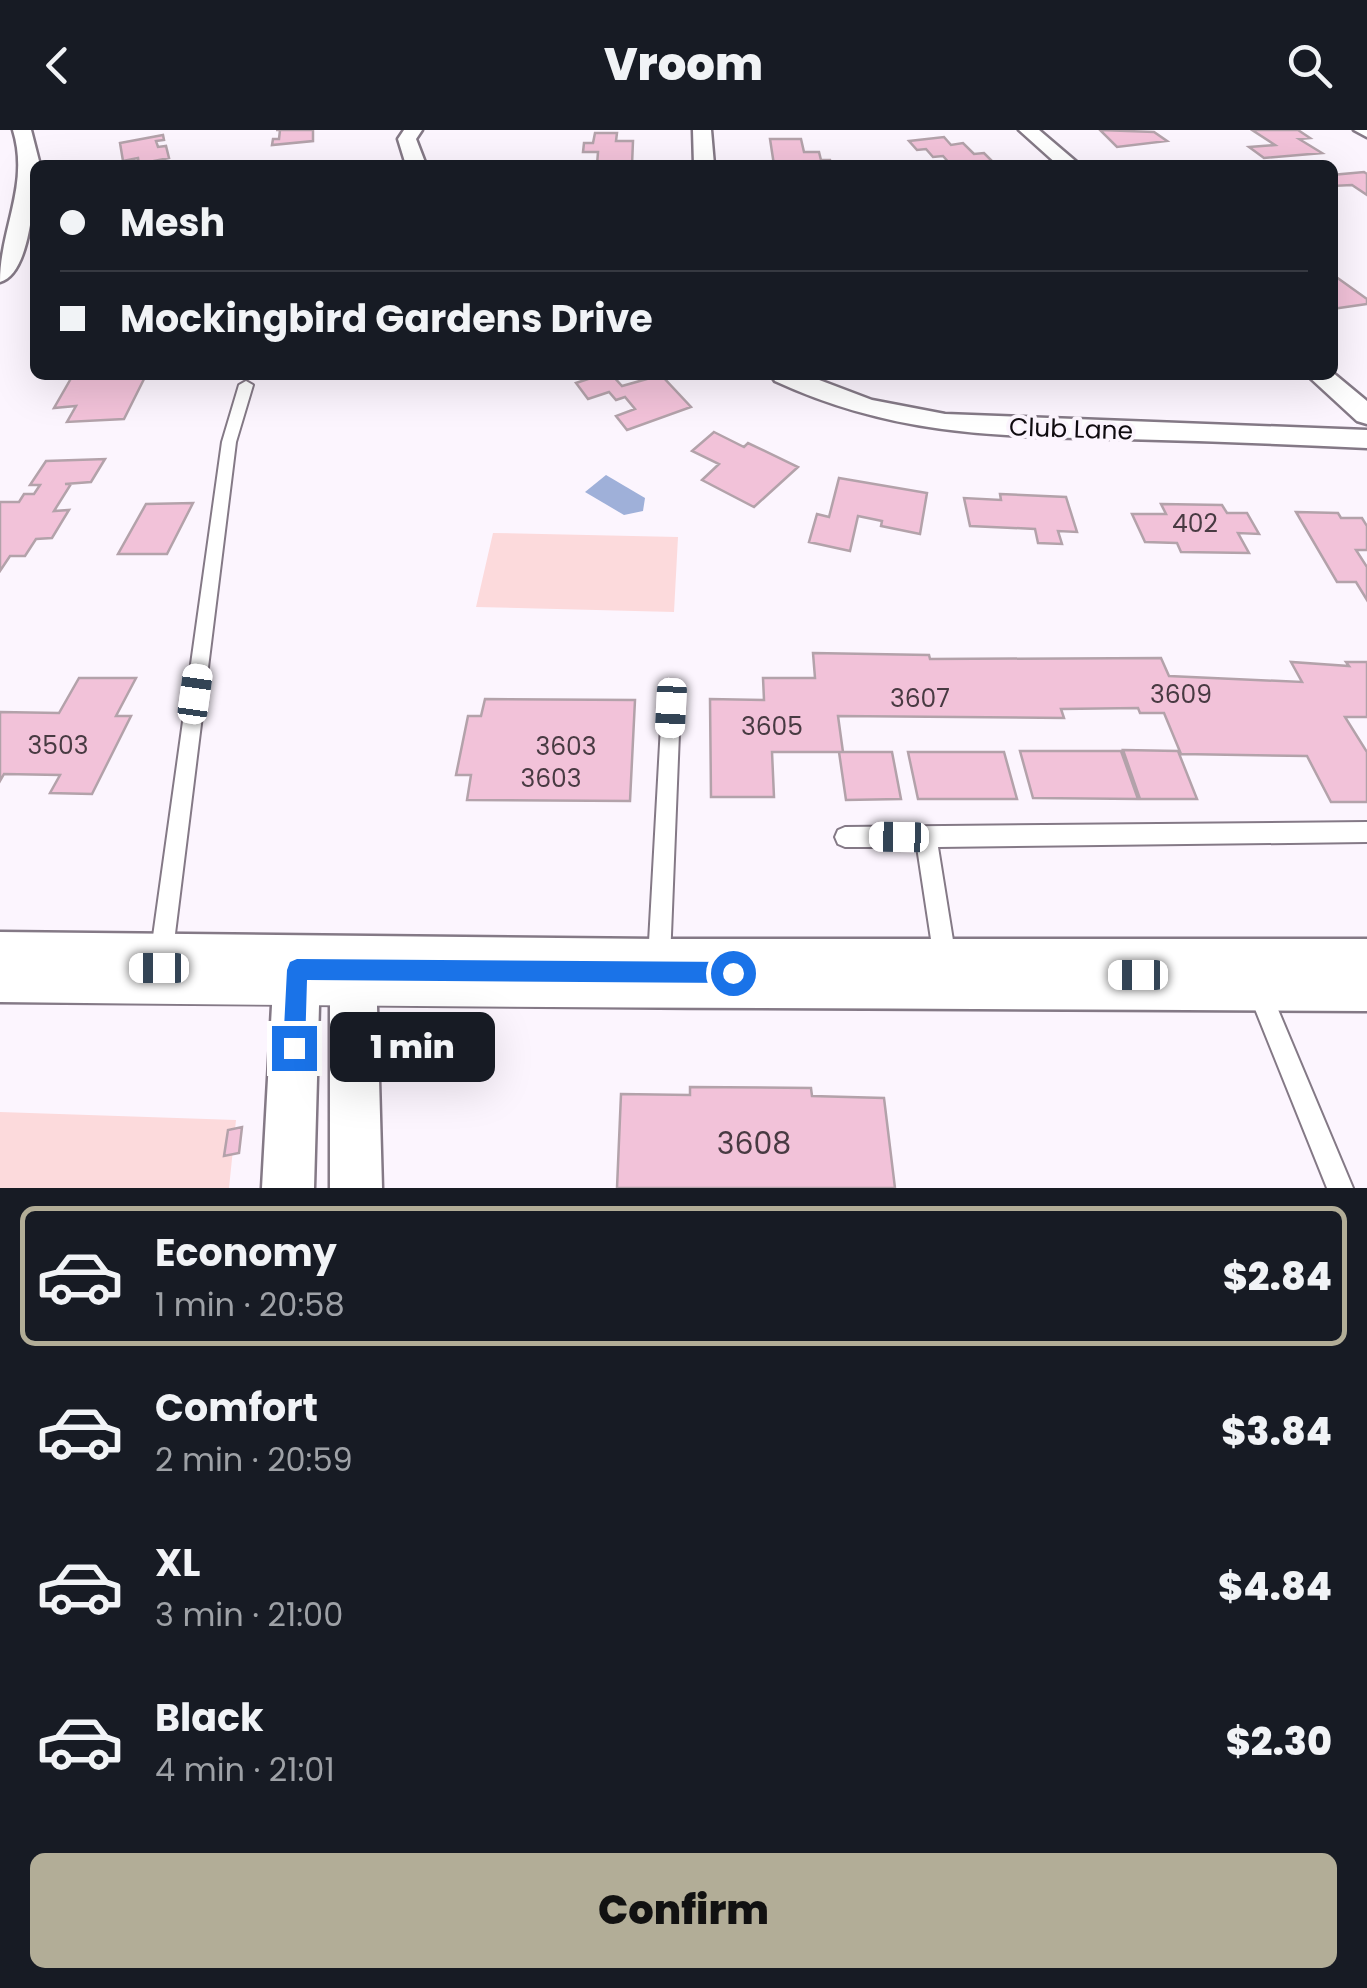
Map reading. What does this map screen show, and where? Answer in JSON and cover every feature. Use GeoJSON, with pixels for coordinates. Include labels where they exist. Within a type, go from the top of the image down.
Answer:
{"type":"FeatureCollection","features":[{"type":"Feature","properties":{"kind":"main road"},"geometry":{"type":"LineString","coordinates":[[0,967],[658,975],[770,972],[1367,975]]}},
{"type":"Feature","properties":{"kind":"street"},"geometry":{"type":"LineString","coordinates":[[22,130],[31,160]]}},
{"type":"Feature","properties":{"kind":"street"},"geometry":{"type":"LineString","coordinates":[[413,130],[407,140],[414,160]]}},
{"type":"Feature","properties":{"kind":"street"},"geometry":{"type":"LineString","coordinates":[[702,130],[704,160]]}},
{"type":"Feature","properties":{"kind":"street"},"geometry":{"type":"LineString","coordinates":[[1028,130],[1064,160]]}},
{"type":"Feature","properties":{"kind":"street"},"geometry":{"type":"LineString","coordinates":[[0,275],[30,186]]}},
{"type":"Feature","properties":{"kind":"street","name":"Club Lane"},"geometry":{"type":"LineString","coordinates":[[794,380],[871,411],[945,424],[1367,439]]}},
{"type":"Feature","properties":{"kind":"street"},"geometry":{"type":"LineString","coordinates":[[1326,380],[1367,416]]}},
{"type":"Feature","properties":{"kind":"street"},"geometry":{"type":"LineString","coordinates":[[288,1188],[325,970]]}},
{"type":"Feature","properties":{"kind":"street"},"geometry":{"type":"LineString","coordinates":[[325,970],[356,1188]]}},
{"type":"Feature","properties":{"kind":"lane"},"geometry":{"type":"LineString","coordinates":[[159,968],[229,442],[246,385]]}},
{"type":"Feature","properties":{"kind":"lane"},"geometry":{"type":"LineString","coordinates":[[658,975],[671,708]]}},
{"type":"Feature","properties":{"kind":"lane"},"geometry":{"type":"LineString","coordinates":[[845,836],[1367,832]]}},
{"type":"Feature","properties":{"kind":"lane"},"geometry":{"type":"LineString","coordinates":[[926,837],[947,974]]}},
{"type":"Feature","properties":{"kind":"lane"},"geometry":{"type":"LineString","coordinates":[[1252,975],[1340,1188]]}},
{"type":"Feature","properties":{"kind":"shaded area"},"geometry":{"type":"Polygon","coordinates":[[[493,533],[678,537],[674,612],[476,607],[493,533]]]}},
{"type":"Feature","properties":{"kind":"shaded area"},"geometry":{"type":"Polygon","coordinates":[[[0,1112],[236,1120],[229,1188],[0,1188],[0,1112]]]}},
{"type":"Feature","properties":{"kind":"water"},"geometry":{"type":"Polygon","coordinates":[[[606,475],[645,498],[643,511],[624,515],[585,492],[606,475]]]}},
{"type":"Feature","properties":{"kind":"building"},"geometry":{"type":"Polygon","coordinates":[[[280,130],[313,130],[313,141],[272,145],[273,139],[279,139],[280,130]]]}},
{"type":"Feature","properties":{"kind":"building"},"geometry":{"type":"Polygon","coordinates":[[[1100,130],[1154,132],[1167,141],[1117,147],[1100,130]]]}},
{"type":"Feature","properties":{"kind":"building"},"geometry":{"type":"Polygon","coordinates":[[[1252,130],[1298,130],[1310,138],[1299,139],[1322,153],[1264,158],[1249,147],[1275,145],[1252,130]]]}},
{"type":"Feature","properties":{"kind":"building"},"geometry":{"type":"Polygon","coordinates":[[[595,133],[617,133],[616,141],[633,141],[632,160],[597,160],[598,152],[583,152],[584,143],[593,143],[595,133]]]}},
{"type":"Feature","properties":{"kind":"building"},"geometry":{"type":"Polygon","coordinates":[[[163,135],[164,140],[156,141],[158,147],[166,146],[169,158],[123,160],[120,143],[163,135]]]}},
{"type":"Feature","properties":{"kind":"building"},"geometry":{"type":"Polygon","coordinates":[[[944,137],[951,145],[963,143],[974,154],[984,153],[991,160],[933,157],[926,149],[917,150],[909,141],[944,137]]]}},
{"type":"Feature","properties":{"kind":"building"},"geometry":{"type":"Polygon","coordinates":[[[770,139],[801,139],[804,152],[819,152],[821,160],[773,160],[770,139]]]}},
{"type":"Feature","properties":{"kind":"building"},"geometry":{"type":"Polygon","coordinates":[[[1338,174],[1367,174],[1367,195],[1352,185],[1338,186],[1338,174]]]}},
{"type":"Feature","properties":{"kind":"building"},"geometry":{"type":"Polygon","coordinates":[[[1338,278],[1367,299],[1367,304],[1338,308],[1338,278]]]}},
{"type":"Feature","properties":{"kind":"building"},"geometry":{"type":"Polygon","coordinates":[[[70,380],[144,380],[124,419],[67,422],[76,406],[54,408],[70,380]]]}},
{"type":"Feature","properties":{"kind":"building"},"geometry":{"type":"Polygon","coordinates":[[[617,380],[622,386],[643,380],[666,380],[691,407],[627,430],[616,416],[635,409],[625,397],[616,400],[609,392],[588,399],[576,383],[617,380]]]}},
{"type":"Feature","properties":{"kind":"building"},"geometry":{"type":"Polygon","coordinates":[[[714,432],[798,467],[754,507],[702,480],[719,464],[692,451],[714,432]]]}},
{"type":"Feature","properties":{"kind":"building"},"geometry":{"type":"Polygon","coordinates":[[[105,459],[91,482],[65,484],[71,484],[54,511],[69,510],[52,538],[36,539],[25,556],[10,556],[0,571],[0,502],[19,502],[24,494],[34,494],[40,485],[30,485],[46,461],[105,459]]]}},
{"type":"Feature","properties":{"kind":"building"},"geometry":{"type":"Polygon","coordinates":[[[839,478],[927,493],[920,534],[881,526],[882,521],[858,516],[850,551],[809,542],[817,514],[829,517],[839,478]]]}},
{"type":"Feature","properties":{"kind":"building"},"geometry":{"type":"Polygon","coordinates":[[[1000,494],[1066,497],[1077,532],[1058,531],[1062,544],[1038,543],[1035,529],[970,526],[964,498],[1001,500],[1000,494]]]}},
{"type":"Feature","properties":{"kind":"building"},"geometry":{"type":"Polygon","coordinates":[[[193,503],[167,554],[118,554],[146,504],[193,503]]]}},
{"type":"Feature","properties":{"kind":"building"},"geometry":{"type":"Polygon","coordinates":[[[1161,504],[1222,505],[1227,513],[1247,513],[1259,534],[1238,533],[1249,553],[1181,552],[1177,543],[1145,542],[1132,514],[1166,514],[1161,504]]]}},
{"type":"Feature","properties":{"kind":"building"},"geometry":{"type":"Polygon","coordinates":[[[1296,512],[1362,518],[1367,526],[1367,550],[1356,550],[1367,567],[1367,600],[1356,582],[1337,582],[1296,512]]]}},
{"type":"Feature","properties":{"kind":"building"},"geometry":{"type":"Polygon","coordinates":[[[813,653],[929,655],[930,659],[1161,658],[1169,676],[1302,682],[1291,662],[1349,666],[1346,662],[1367,662],[1367,717],[1345,717],[1367,752],[1367,802],[1331,802],[1307,756],[1181,754],[1164,713],[1140,713],[1138,708],[1061,709],[1064,718],[838,716],[843,752],[772,752],[774,797],[711,797],[710,699],[764,700],[763,678],[815,678],[813,653]]]}},
{"type":"Feature","properties":{"kind":"building"},"geometry":{"type":"Polygon","coordinates":[[[79,678],[136,678],[116,716],[131,716],[92,794],[50,793],[60,775],[4,774],[0,781],[0,712],[59,713],[79,678]]]}},
{"type":"Feature","properties":{"kind":"building"},"geometry":{"type":"Polygon","coordinates":[[[485,699],[635,700],[630,801],[467,800],[471,775],[456,775],[468,716],[481,716],[485,699]]]}},
{"type":"Feature","properties":{"kind":"building"},"geometry":{"type":"Polygon","coordinates":[[[1123,750],[1178,751],[1197,799],[1140,799],[1123,750]]]}},
{"type":"Feature","properties":{"kind":"building"},"geometry":{"type":"Polygon","coordinates":[[[1020,751],[1121,751],[1138,799],[1033,798],[1020,751]]]}},
{"type":"Feature","properties":{"kind":"building"},"geometry":{"type":"Polygon","coordinates":[[[839,752],[892,752],[901,799],[846,800],[839,752]]]}},
{"type":"Feature","properties":{"kind":"building"},"geometry":{"type":"Polygon","coordinates":[[[908,752],[1004,752],[1017,799],[918,799],[908,752]]]}},
{"type":"Feature","properties":{"kind":"building"},"geometry":{"type":"Polygon","coordinates":[[[690,1087],[811,1088],[812,1096],[884,1098],[895,1188],[617,1188],[621,1094],[690,1095],[690,1087]]]}},
{"type":"Feature","properties":{"kind":"building"},"geometry":{"type":"Polygon","coordinates":[[[242,1127],[239,1153],[224,1156],[228,1130],[242,1127]]]}},
{"type":"Feature","properties":{"kind":"route"},"geometry":{"type":"LineString","coordinates":[[294,1048],[297,970],[733,973]]}}]}
